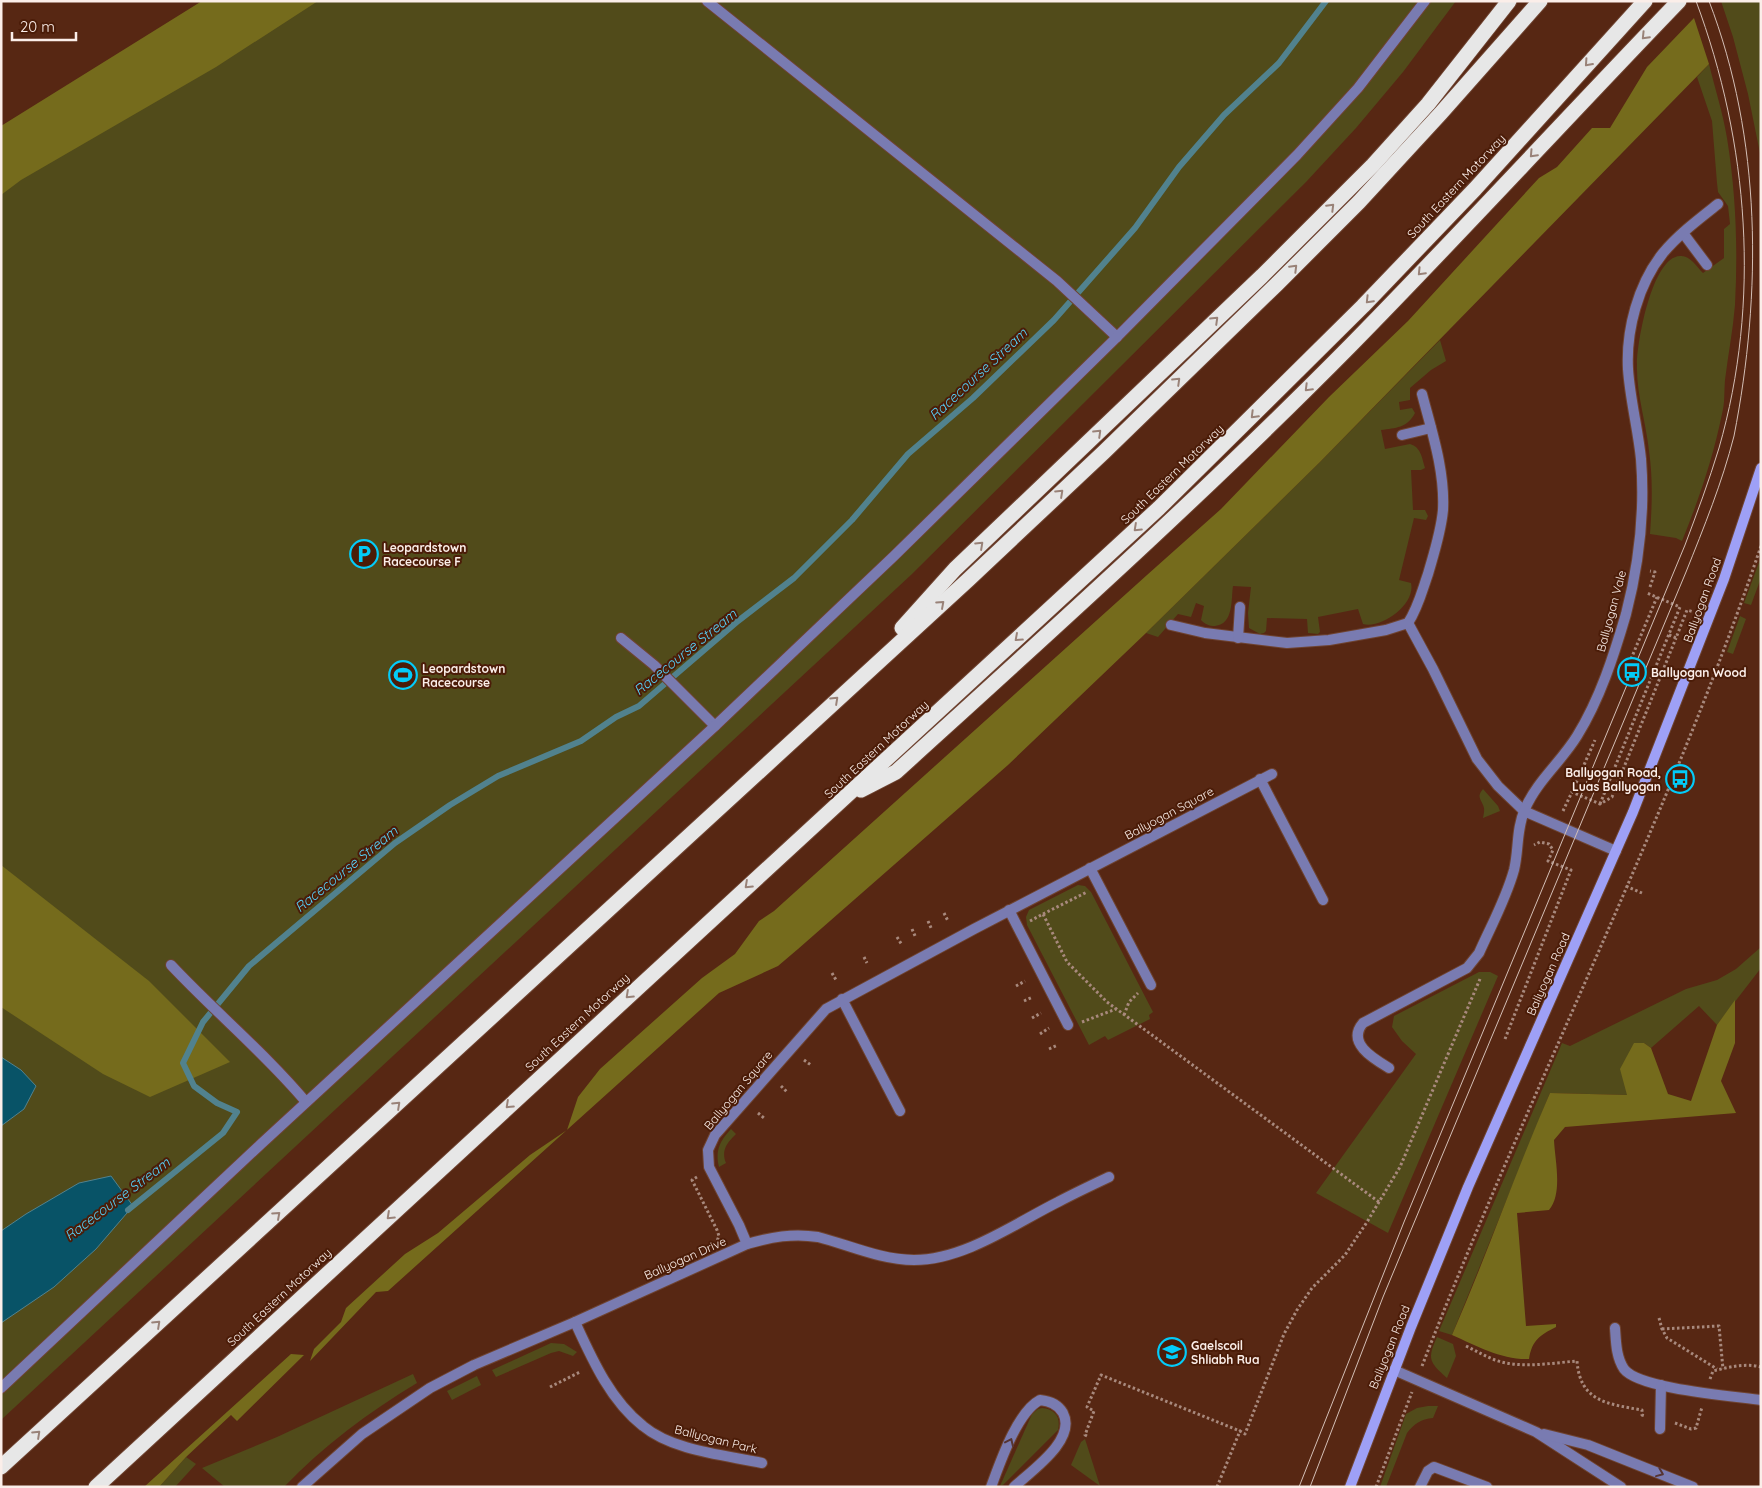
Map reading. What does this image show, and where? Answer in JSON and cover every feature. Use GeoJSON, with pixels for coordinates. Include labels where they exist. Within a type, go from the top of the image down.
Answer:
{"type":"FeatureCollection","features":[{"type":"Feature","properties":{"kind":"highway"},"geometry":{"type":"LineString","coordinates":[[853,684],[955,569],[1255,283],[1373,165],[1428,104],[1509,1]]}},
{"type":"Feature","properties":{"kind":"highway"},"geometry":{"type":"LineString","coordinates":[[1,1467],[968,580],[1104,452],[1277,284],[1358,202],[1441,113],[1540,1]]}},
{"type":"Feature","properties":{"kind":"highway","name":"South Eastern Motorway"},"geometry":{"type":"LineString","coordinates":[[96,1487],[784,852],[1096,567],[1242,428],[1364,306],[1475,189],[1645,1]]}},
{"type":"Feature","properties":{"kind":"highway"},"geometry":{"type":"LineString","coordinates":[[843,800],[896,772],[1083,603],[1180,512],[1351,344],[1679,1]]}},
{"type":"Feature","properties":{"kind":"street"},"geometry":{"type":"LineString","coordinates":[[707,1],[1057,281],[1118,337]]}},
{"type":"Feature","properties":{"kind":"street"},"geometry":{"type":"LineString","coordinates":[[1,1388],[306,1102],[715,726],[894,556],[1118,337],[1297,155],[1358,88],[1425,1]]}},
{"type":"Feature","properties":{"kind":"street","name":"Ballyogan Vale"},"geometry":{"type":"LineString","coordinates":[[1524,811],[1540,782],[1577,736],[1604,680],[1625,615],[1636,566],[1641,522],[1641,458],[1628,368],[1628,343],[1637,304],[1652,268],[1663,254],[1683,233],[1718,204]]}},
{"type":"Feature","properties":{"kind":"street"},"geometry":{"type":"LineString","coordinates":[[1683,233],[1707,265]]}},
{"type":"Feature","properties":{"kind":"street"},"geometry":{"type":"LineString","coordinates":[[1171,626],[1238,638],[1287,644],[1307,643],[1386,630],[1408,623],[1418,607],[1443,511],[1442,475],[1422,394]]}},
{"type":"Feature","properties":{"kind":"street"},"geometry":{"type":"LineString","coordinates":[[1402,435],[1431,428]]}},
{"type":"Feature","properties":{"kind":"street","name":"Ballyogan Road"},"geometry":{"type":"LineString","coordinates":[[1350,1487],[1394,1370],[1468,1187],[1616,851],[1668,726],[1709,618],[1761,468]]}},
{"type":"Feature","properties":{"kind":"street"},"geometry":{"type":"LineString","coordinates":[[1238,638],[1240,607]]}},
{"type":"Feature","properties":{"kind":"street"},"geometry":{"type":"LineString","coordinates":[[1408,623],[1434,670],[1477,759],[1498,786],[1524,811],[1616,851]]}},
{"type":"Feature","properties":{"kind":"street"},"geometry":{"type":"LineString","coordinates":[[621,638],[654,666],[715,726]]}},
{"type":"Feature","properties":{"kind":"street","name":"Ballyogan Square"},"geometry":{"type":"LineString","coordinates":[[747,1244],[709,1167],[708,1150],[710,1142],[816,1018],[826,1009],[1009,910],[1272,774]]}},
{"type":"Feature","properties":{"kind":"street"},"geometry":{"type":"LineString","coordinates":[[1260,779],[1323,900]]}},
{"type":"Feature","properties":{"kind":"street"},"geometry":{"type":"LineString","coordinates":[[1388,1068],[1360,1045],[1357,1039],[1360,1026],[1467,968],[1474,961],[1510,882],[1524,811]]}},
{"type":"Feature","properties":{"kind":"street"},"geometry":{"type":"LineString","coordinates":[[1090,868],[1150,985]]}},
{"type":"Feature","properties":{"kind":"street"},"geometry":{"type":"LineString","coordinates":[[1009,910],[1068,1025]]}},
{"type":"Feature","properties":{"kind":"street"},"geometry":{"type":"LineString","coordinates":[[171,966],[293,1086],[306,1102]]}},
{"type":"Feature","properties":{"kind":"street"},"geometry":{"type":"LineString","coordinates":[[842,999],[900,1111]]}},
{"type":"Feature","properties":{"kind":"street","name":"Ballyogan Drive"},"geometry":{"type":"LineString","coordinates":[[302,1487],[362,1434],[428,1389],[474,1366],[747,1244],[793,1234],[818,1237],[896,1259],[934,1258],[959,1252],[1001,1233],[1056,1202],[1109,1177]]}},
{"type":"Feature","properties":{"kind":"street","name":"Ballyogan Park"},"geometry":{"type":"LineString","coordinates":[[575,1322],[596,1368],[626,1408],[644,1427],[664,1439],[682,1446],[762,1462]]}},
{"type":"Feature","properties":{"kind":"street"},"geometry":{"type":"LineString","coordinates":[[1614,1328],[1618,1358],[1625,1370],[1634,1376],[1647,1382],[1662,1385],[1761,1400]]}},
{"type":"Feature","properties":{"kind":"street"},"geometry":{"type":"LineString","coordinates":[[1394,1370],[1536,1432],[1621,1487]]}},
{"type":"Feature","properties":{"kind":"street"},"geometry":{"type":"LineString","coordinates":[[1660,1429],[1662,1385]]}},
{"type":"Feature","properties":{"kind":"street"},"geometry":{"type":"LineString","coordinates":[[991,1487],[1010,1443],[1029,1408],[1040,1400],[1053,1403],[1059,1407],[1065,1419],[1065,1432],[1056,1448],[1014,1487]]}},
{"type":"Feature","properties":{"kind":"street"},"geometry":{"type":"LineString","coordinates":[[1536,1432],[1588,1444],[1692,1487]]}},
{"type":"Feature","properties":{"kind":"street"},"geometry":{"type":"LineString","coordinates":[[1420,1487],[1428,1471],[1434,1467],[1487,1487]]}},
{"type":"Feature","properties":{"kind":"path"},"geometry":{"type":"LineString","coordinates":[[1376,1487],[1417,1380],[1513,1145],[1672,782],[1761,546]]}},
{"type":"Feature","properties":{"kind":"path"},"geometry":{"type":"LineString","coordinates":[[1600,804],[1680,607],[1647,593],[1655,572]]}},
{"type":"Feature","properties":{"kind":"path"},"geometry":{"type":"LineString","coordinates":[[1600,804],[1612,797],[1687,610],[1709,618]]}},
{"type":"Feature","properties":{"kind":"path"},"geometry":{"type":"LineString","coordinates":[[1669,635],[1676,638]]}},
{"type":"Feature","properties":{"kind":"path"},"geometry":{"type":"LineString","coordinates":[[1505,1039],[1571,870],[1548,861],[1552,850],[1549,844],[1572,792],[1600,804]]}},
{"type":"Feature","properties":{"kind":"path"},"geometry":{"type":"LineString","coordinates":[[1532,846],[1536,842],[1549,844]]}},
{"type":"Feature","properties":{"kind":"path"},"geometry":{"type":"LineString","coordinates":[[1626,886],[1642,893]]}},
{"type":"Feature","properties":{"kind":"path"},"geometry":{"type":"LineString","coordinates":[[1027,923],[1099,887]]}},
{"type":"Feature","properties":{"kind":"path"},"geometry":{"type":"LineString","coordinates":[[944,913],[948,921]]}},
{"type":"Feature","properties":{"kind":"path"},"geometry":{"type":"LineString","coordinates":[[1043,914],[1067,962],[1107,1002],[1379,1202]]}},
{"type":"Feature","properties":{"kind":"path"},"geometry":{"type":"LineString","coordinates":[[928,921],[932,930]]}},
{"type":"Feature","properties":{"kind":"path"},"geometry":{"type":"LineString","coordinates":[[912,929],[916,938]]}},
{"type":"Feature","properties":{"kind":"path"},"geometry":{"type":"LineString","coordinates":[[897,937],[902,945]]}},
{"type":"Feature","properties":{"kind":"path"},"geometry":{"type":"LineString","coordinates":[[864,957],[867,963]]}},
{"type":"Feature","properties":{"kind":"path"},"geometry":{"type":"LineString","coordinates":[[832,973],[836,980]]}},
{"type":"Feature","properties":{"kind":"path"},"geometry":{"type":"LineString","coordinates":[[1084,1434],[1094,1411],[1087,1408],[1101,1375],[1245,1434],[1284,1334],[1297,1310],[1312,1288],[1345,1255],[1400,1167],[1482,974]]}},
{"type":"Feature","properties":{"kind":"path"},"geometry":{"type":"LineString","coordinates":[[1016,986],[1025,981]]}},
{"type":"Feature","properties":{"kind":"path"},"geometry":{"type":"LineString","coordinates":[[1024,1001],[1033,997]]}},
{"type":"Feature","properties":{"kind":"path"},"geometry":{"type":"LineString","coordinates":[[1032,1018],[1041,1013]]}},
{"type":"Feature","properties":{"kind":"path"},"geometry":{"type":"LineString","coordinates":[[1040,1034],[1049,1028]]}},
{"type":"Feature","properties":{"kind":"path"},"geometry":{"type":"LineString","coordinates":[[1049,1049],[1058,1045]]}},
{"type":"Feature","properties":{"kind":"path"},"geometry":{"type":"LineString","coordinates":[[804,1060],[811,1065]]}},
{"type":"Feature","properties":{"kind":"path"},"geometry":{"type":"LineString","coordinates":[[781,1086],[788,1092]]}},
{"type":"Feature","properties":{"kind":"path"},"geometry":{"type":"LineString","coordinates":[[758,1113],[764,1118]]}},
{"type":"Feature","properties":{"kind":"path"},"geometry":{"type":"LineString","coordinates":[[1659,1318],[1667,1338],[1718,1370]]}},
{"type":"Feature","properties":{"kind":"path"},"geometry":{"type":"LineString","coordinates":[[1662,1329],[1719,1326],[1723,1369]]}},
{"type":"Feature","properties":{"kind":"path"},"geometry":{"type":"LineString","coordinates":[[1466,1346],[1496,1360],[1515,1364],[1549,1364],[1577,1361],[1578,1375],[1584,1386],[1595,1397],[1617,1406],[1642,1410],[1642,1415]]}},
{"type":"Feature","properties":{"kind":"path"},"geometry":{"type":"LineString","coordinates":[[550,1388],[580,1372]]}},
{"type":"Feature","properties":{"kind":"path"},"geometry":{"type":"LineString","coordinates":[[1217,1487],[1240,1431]]}},
{"type":"Feature","properties":{"kind":"shaded area","name":"Leopardstown Racecourse"},"geometry":{"type":"Polygon","coordinates":[[[202,1],[1456,1],[1403,72],[1356,128],[1306,182],[912,574],[1,1420],[1,135],[202,1]]]}},
{"type":"Feature","properties":{"kind":"shaded area"},"geometry":{"type":"Polygon","coordinates":[[[202,1],[318,1],[216,67],[21,180],[1,195],[1,126],[202,1]]]}},
{"type":"Feature","properties":{"kind":"shaded area"},"geometry":{"type":"Polygon","coordinates":[[[1721,1],[1761,1],[1761,158],[1748,94],[1721,1]]]}},
{"type":"Feature","properties":{"kind":"shaded area"},"geometry":{"type":"Polygon","coordinates":[[[1694,18],[1709,64],[1320,462],[1008,765],[778,966],[719,993],[567,1130],[578,1097],[600,1069],[702,978],[735,954],[759,921],[774,911],[1221,509],[1329,397],[1408,321],[1539,178],[1557,167],[1592,128],[1610,128],[1647,67],[1694,18]]]}},
{"type":"Feature","properties":{"kind":"shaded area"},"geometry":{"type":"Polygon","coordinates":[[[1709,64],[1721,110],[1730,159],[1736,242],[1735,305],[1725,380],[1724,406],[1705,478],[1682,541],[1676,538],[1650,534],[1651,472],[1648,440],[1638,386],[1637,364],[1643,320],[1654,285],[1661,270],[1670,260],[1684,256],[1693,262],[1703,273],[1724,258],[1724,229],[1730,224],[1728,206],[1718,192],[1712,121],[1697,77],[1709,64]]]}},
{"type":"Feature","properties":{"kind":"shaded area"},"geometry":{"type":"Polygon","coordinates":[[[1440,340],[1446,361],[1431,370],[1410,388],[1410,400],[1399,402],[1400,410],[1412,408],[1415,413],[1412,418],[1401,426],[1381,430],[1385,449],[1410,444],[1414,445],[1420,453],[1425,468],[1411,470],[1413,510],[1425,510],[1428,516],[1426,520],[1414,518],[1399,580],[1411,583],[1411,591],[1403,607],[1388,619],[1371,625],[1363,624],[1358,609],[1318,617],[1320,632],[1318,634],[1308,633],[1307,619],[1267,618],[1266,631],[1260,634],[1249,628],[1248,613],[1251,587],[1233,586],[1229,616],[1221,624],[1211,626],[1201,620],[1204,606],[1196,603],[1191,617],[1178,614],[1158,637],[1146,633],[1320,462],[1440,340]]]}},
{"type":"Feature","properties":{"kind":"shaded area"},"geometry":{"type":"Polygon","coordinates":[[[1761,557],[1761,578],[1751,605],[1744,603],[1761,557]]]}},
{"type":"Feature","properties":{"kind":"shaded area"},"geometry":{"type":"Polygon","coordinates":[[[1740,616],[1746,619],[1733,654],[1727,652],[1740,616]]]}},
{"type":"Feature","properties":{"kind":"shaded area"},"geometry":{"type":"Polygon","coordinates":[[[1483,789],[1500,811],[1483,818],[1484,808],[1480,795],[1483,789]]]}},
{"type":"Feature","properties":{"kind":"shaded area"},"geometry":{"type":"Polygon","coordinates":[[[1,865],[149,981],[230,1062],[150,1097],[103,1074],[1,1007],[1,865]]]}},
{"type":"Feature","properties":{"kind":"shaded area"},"geometry":{"type":"Polygon","coordinates":[[[1078,885],[1085,886],[1091,892],[1153,1012],[1149,1015],[1150,1019],[1108,1040],[1105,1036],[1089,1045],[1027,925],[1026,917],[1029,910],[1078,885]]]}},
{"type":"Feature","properties":{"kind":"shaded area"},"geometry":{"type":"Polygon","coordinates":[[[1761,947],[1761,968],[1717,1025],[1699,1006],[1651,1048],[1644,1043],[1628,1095],[1550,1093],[1452,1335],[1439,1331],[1562,1043],[1570,1046],[1686,989],[1717,980],[1736,969],[1761,947]]]}},
{"type":"Feature","properties":{"kind":"shaded area"},"geometry":{"type":"Polygon","coordinates":[[[1479,972],[1490,972],[1498,976],[1388,1233],[1316,1193],[1416,1054],[1402,1041],[1392,1027],[1394,1016],[1479,972]]]}},
{"type":"Feature","properties":{"kind":"shaded area"},"geometry":{"type":"Polygon","coordinates":[[[1735,1000],[1735,1043],[1721,1081],[1736,1113],[1565,1127],[1554,1140],[1557,1186],[1553,1203],[1549,1210],[1517,1213],[1526,1326],[1556,1324],[1556,1327],[1538,1339],[1532,1347],[1529,1359],[1499,1355],[1452,1335],[1550,1093],[1627,1095],[1620,1069],[1634,1043],[1644,1043],[1651,1048],[1668,1094],[1691,1101],[1717,1025],[1735,1000]]]}},
{"type":"Feature","properties":{"kind":"shaded area"},"geometry":{"type":"Polygon","coordinates":[[[731,1129],[736,1134],[726,1147],[724,1154],[726,1163],[719,1167],[719,1146],[731,1129]]]}},
{"type":"Feature","properties":{"kind":"shaded area"},"geometry":{"type":"Polygon","coordinates":[[[566,1130],[388,1291],[376,1292],[310,1361],[314,1349],[341,1322],[346,1308],[405,1254],[438,1233],[530,1155],[566,1130]]]}},
{"type":"Feature","properties":{"kind":"shaded area"},"geometry":{"type":"Polygon","coordinates":[[[1437,1337],[1453,1344],[1456,1356],[1447,1378],[1436,1368],[1432,1360],[1432,1350],[1437,1337]]]}},
{"type":"Feature","properties":{"kind":"shaded area"},"geometry":{"type":"Polygon","coordinates":[[[551,1343],[564,1344],[577,1352],[573,1356],[559,1351],[551,1353],[496,1377],[492,1370],[551,1343]]]}},
{"type":"Feature","properties":{"kind":"shaded area"},"geometry":{"type":"Polygon","coordinates":[[[291,1354],[304,1355],[237,1421],[231,1415],[186,1457],[159,1487],[144,1487],[291,1354]]]}},
{"type":"Feature","properties":{"kind":"shaded area"},"geometry":{"type":"Polygon","coordinates":[[[413,1374],[417,1383],[347,1430],[284,1487],[225,1487],[202,1468],[277,1437],[413,1374]]]}},
{"type":"Feature","properties":{"kind":"shaded area"},"geometry":{"type":"Polygon","coordinates":[[[477,1376],[481,1385],[452,1400],[447,1391],[477,1376]]]}},
{"type":"Feature","properties":{"kind":"shaded area"},"geometry":{"type":"Polygon","coordinates":[[[1438,1406],[1433,1418],[1418,1422],[1407,1433],[1386,1487],[1380,1487],[1406,1414],[1417,1408],[1438,1406]]]}},
{"type":"Feature","properties":{"kind":"shaded area"},"geometry":{"type":"Polygon","coordinates":[[[1042,1408],[1056,1414],[1059,1421],[1058,1430],[1000,1486],[1032,1414],[1042,1408]]]}},
{"type":"Feature","properties":{"kind":"shaded area"},"geometry":{"type":"Polygon","coordinates":[[[1085,1439],[1100,1486],[1071,1465],[1081,1442],[1085,1439]]]}},
{"type":"Feature","properties":{"kind":"shaded area"},"geometry":{"type":"Polygon","coordinates":[[[186,1457],[196,1464],[175,1487],[159,1487],[186,1457]]]}},
{"type":"Feature","properties":{"kind":"water"},"geometry":{"type":"Polygon","coordinates":[[[1,1057],[21,1070],[36,1086],[24,1109],[1,1126],[1,1057]]]}},
{"type":"Feature","properties":{"kind":"water"},"geometry":{"type":"Polygon","coordinates":[[[111,1176],[133,1206],[96,1249],[54,1287],[1,1323],[1,1231],[79,1183],[111,1176]]]}},
{"type":"Feature","properties":{"kind":"waterway","name":"Racecourse Stream"},"geometry":{"type":"LineString","coordinates":[[128,1210],[223,1133],[237,1112],[217,1103],[194,1086],[183,1063],[203,1022],[249,966],[395,843],[450,805],[498,776],[581,741],[616,717],[639,706],[738,621],[794,578],[852,520],[908,454],[973,398],[1054,320],[1135,228],[1179,167],[1224,115],[1279,63],[1326,1]]}},
{"type":"Feature","properties":{"kind":"tram line"},"geometry":{"type":"LineString","coordinates":[[1299,1487],[1404,1222],[1685,545],[1719,448],[1732,393],[1741,337],[1744,280],[1743,223],[1738,166],[1728,110],[1714,55],[1696,1]]}},
{"type":"Feature","properties":{"kind":"tram line"},"geometry":{"type":"LineString","coordinates":[[1310,1487],[1383,1297],[1686,572],[1706,522],[1734,436],[1743,382],[1749,327],[1752,217],[1748,162],[1739,107],[1726,53],[1709,1]]}},
{"type":"Feature","properties":{"kind":"place","name":"Leopardstown Racecourse F"},"geometry":{"type":"Point","coordinates":[364,554]}},
{"type":"Feature","properties":{"kind":"place","name":"Ballyogan Wood"},"geometry":{"type":"Point","coordinates":[1632,672]}},
{"type":"Feature","properties":{"kind":"place","name":"Leopardstown Racecourse"},"geometry":{"type":"Point","coordinates":[403,675]}},
{"type":"Feature","properties":{"kind":"place","name":"Ballyogan Road, Luas Ballyogan"},"geometry":{"type":"Point","coordinates":[1680,779]}},
{"type":"Feature","properties":{"kind":"place","name":"Gaelscoil Shliabh Rua"},"geometry":{"type":"Point","coordinates":[1172,1352]}}]}
